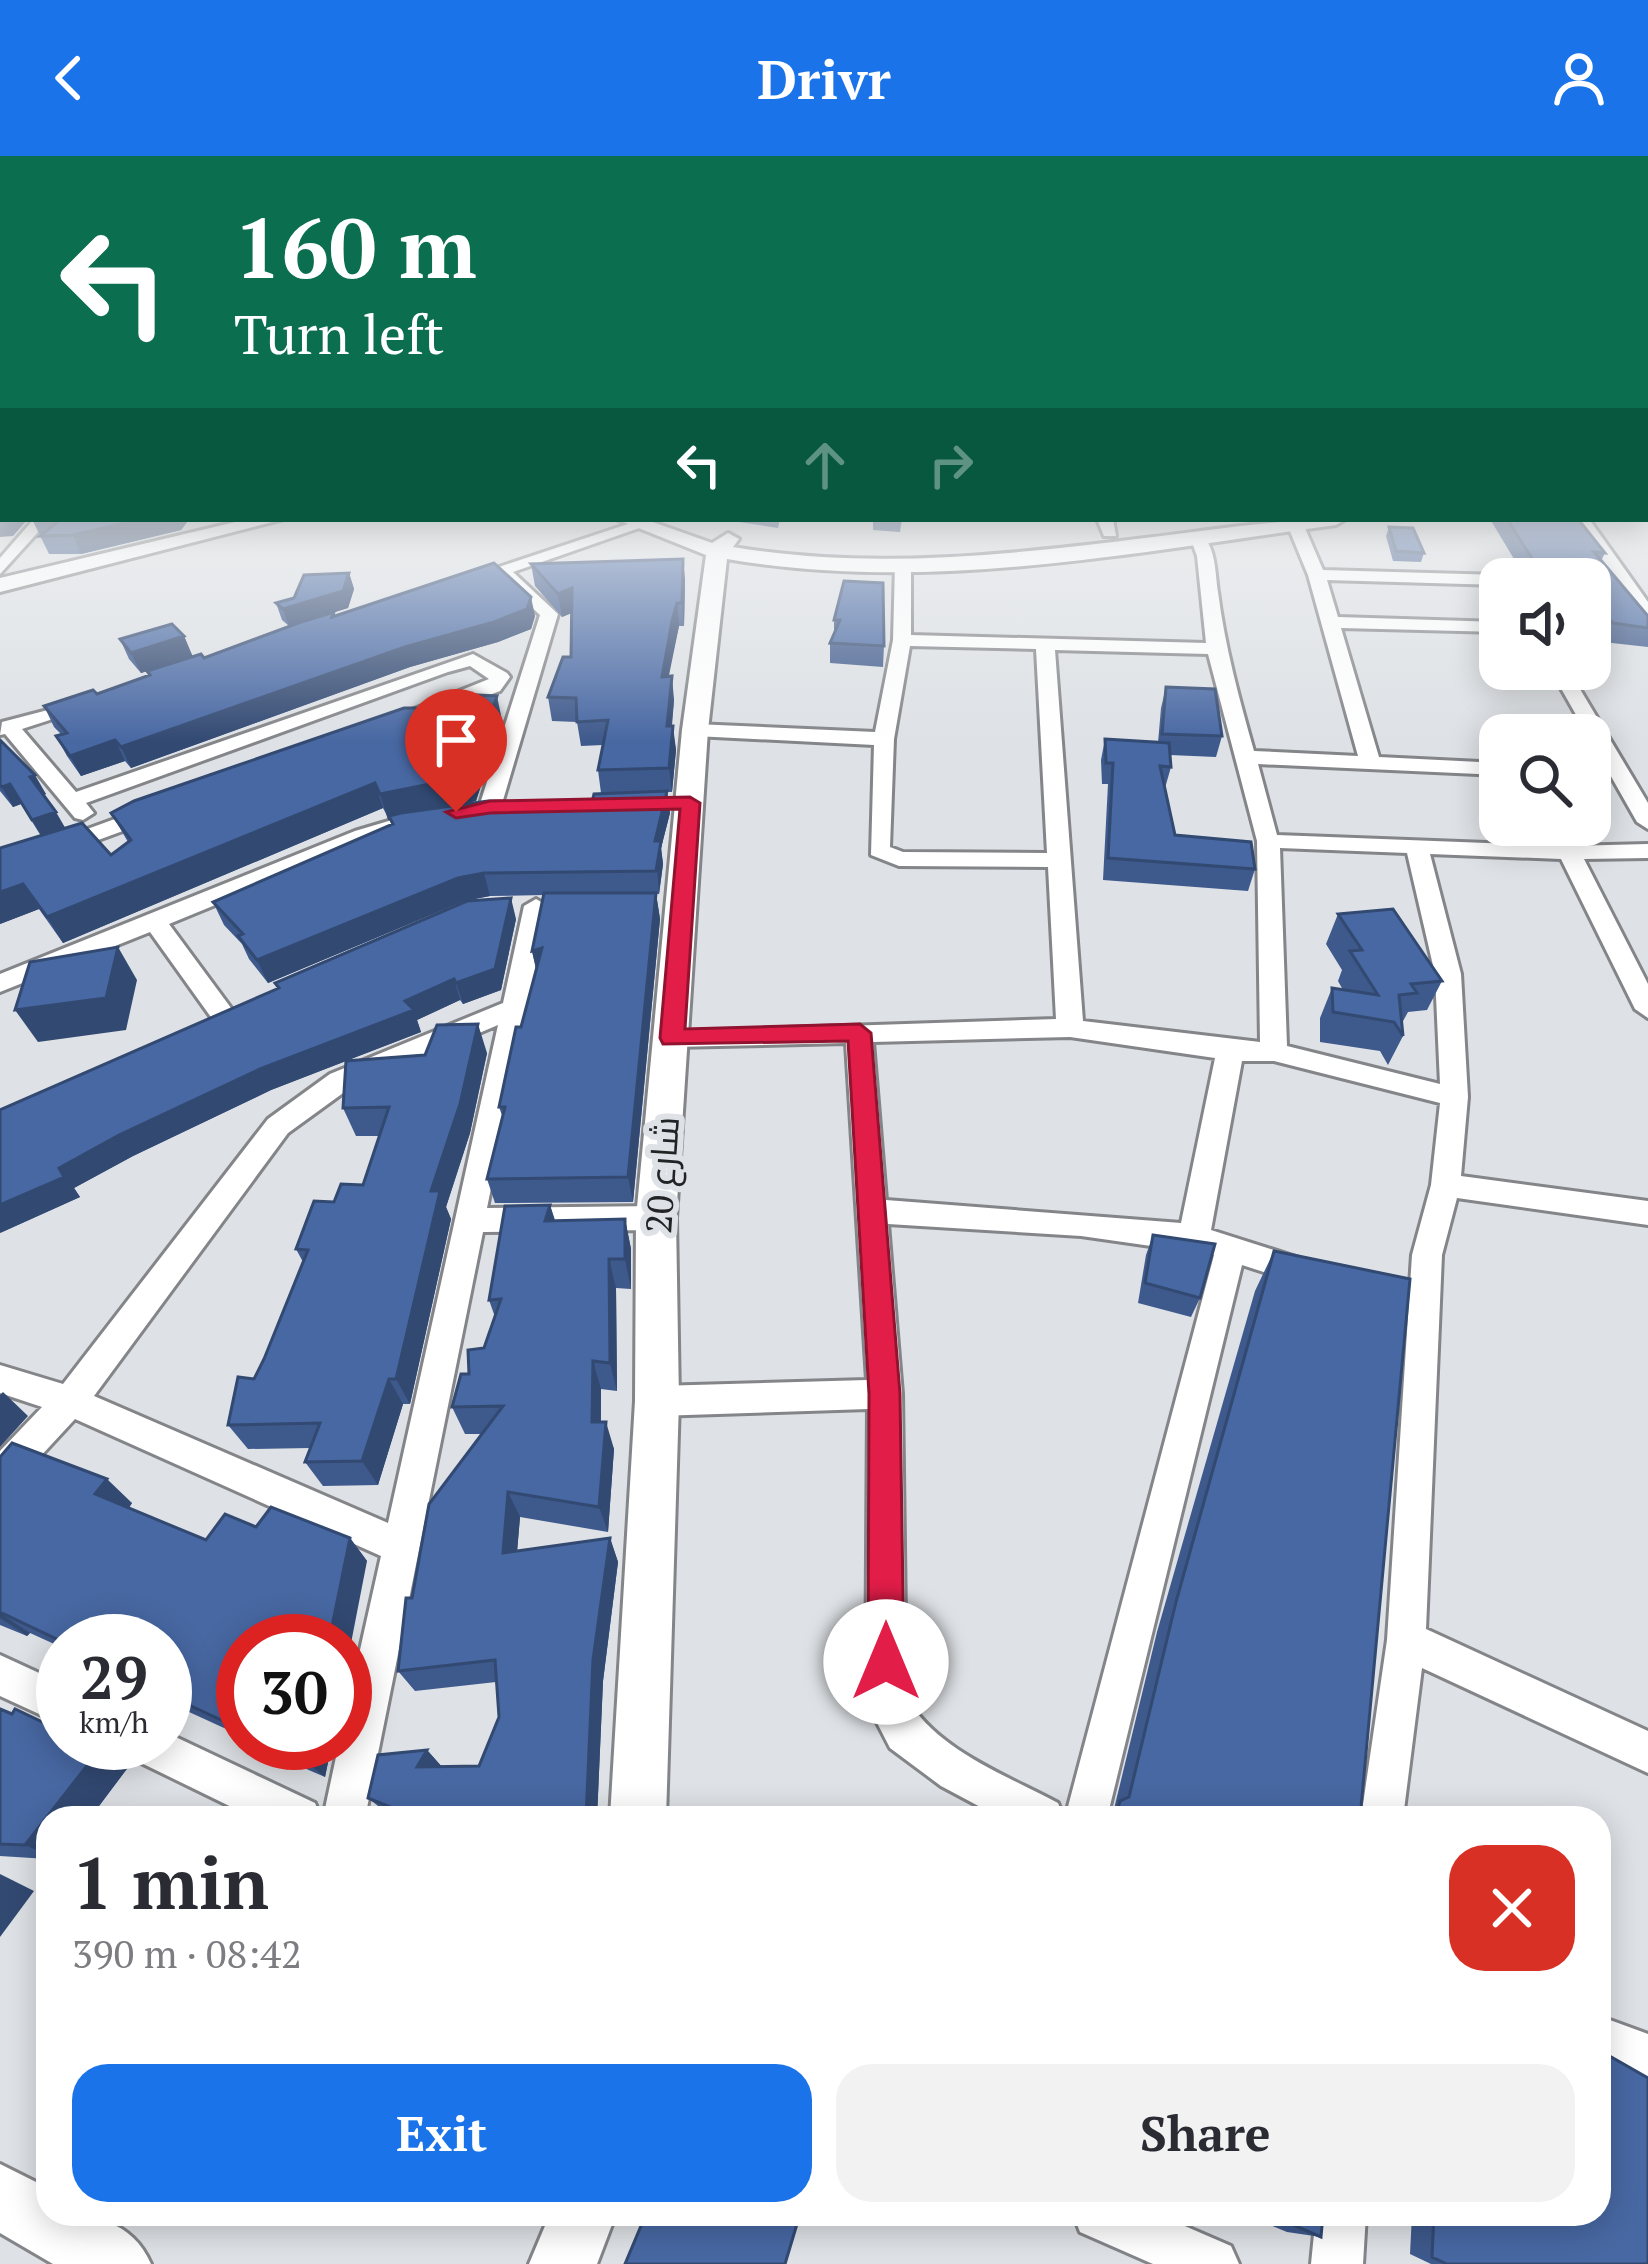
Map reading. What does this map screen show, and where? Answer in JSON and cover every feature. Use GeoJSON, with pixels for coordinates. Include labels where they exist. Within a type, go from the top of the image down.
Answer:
{"type":"FeatureCollection","features":[{"type":"Feature","properties":{"kind":"street"},"geometry":{"type":"LineString","coordinates":[[0,584],[163,545]]}},
{"type":"Feature","properties":{"kind":"street"},"geometry":{"type":"LineString","coordinates":[[457,584],[568,545]]}},
{"type":"Feature","properties":{"kind":"street"},"geometry":{"type":"LineString","coordinates":[[690,545],[719,557],[903,565],[1110,545]]}},
{"type":"Feature","properties":{"kind":"street"},"geometry":{"type":"LineString","coordinates":[[706,545],[719,557],[887,553],[949,545]]}},
{"type":"Feature","properties":{"kind":"street"},"geometry":{"type":"LineString","coordinates":[[1201,545],[1216,649],[1268,841],[1274,1052]]}},
{"type":"Feature","properties":{"kind":"street"},"geometry":{"type":"LineString","coordinates":[[1304,545],[1317,575],[1370,762]]}},
{"type":"Feature","properties":{"kind":"street"},"geometry":{"type":"LineString","coordinates":[[1595,545],[1617,585],[1648,615]]}},
{"type":"Feature","properties":{"kind":"street","name":"شارع 20"},"geometry":{"type":"LineString","coordinates":[[639,1806],[657,1400],[656,1217],[672,1038],[671,906],[679,803],[695,730],[719,557]]}},
{"type":"Feature","properties":{"kind":"street"},"geometry":{"type":"LineString","coordinates":[[903,565],[902,640],[884,739],[879,850],[887,857],[1059,860]]}},
{"type":"Feature","properties":{"kind":"street"},"geometry":{"type":"LineString","coordinates":[[490,808],[549,614],[501,570]]}},
{"type":"Feature","properties":{"kind":"street"},"geometry":{"type":"LineString","coordinates":[[1317,575],[1479,579]]}},
{"type":"Feature","properties":{"kind":"street"},"geometry":{"type":"LineString","coordinates":[[1330,622],[1479,626]]}},
{"type":"Feature","properties":{"kind":"street"},"geometry":{"type":"LineString","coordinates":[[902,640],[1216,649]]}},
{"type":"Feature","properties":{"kind":"street"},"geometry":{"type":"LineString","coordinates":[[1046,644],[1070,1028]]}},
{"type":"Feature","properties":{"kind":"street"},"geometry":{"type":"LineString","coordinates":[[73,800],[287,734],[460,663],[481,662],[500,677],[493,687],[353,739]]}},
{"type":"Feature","properties":{"kind":"street"},"geometry":{"type":"LineString","coordinates":[[1571,690],[1648,822]]}},
{"type":"Feature","properties":{"kind":"street"},"geometry":{"type":"LineString","coordinates":[[98,698],[4,728],[100,832]]}},
{"type":"Feature","properties":{"kind":"street"},"geometry":{"type":"LineString","coordinates":[[695,730],[884,739]]}},
{"type":"Feature","properties":{"kind":"street"},"geometry":{"type":"LineString","coordinates":[[1247,757],[1479,768]]}},
{"type":"Feature","properties":{"kind":"street"},"geometry":{"type":"LineString","coordinates":[[1611,776],[1618,776]]}},
{"type":"Feature","properties":{"kind":"street"},"geometry":{"type":"LineString","coordinates":[[0,869],[184,801]]}},
{"type":"Feature","properties":{"kind":"street"},"geometry":{"type":"LineString","coordinates":[[0,984],[363,836],[422,818]]}},
{"type":"Feature","properties":{"kind":"street"},"geometry":{"type":"LineString","coordinates":[[1268,841],[1568,853],[1648,850]]}},
{"type":"Feature","properties":{"kind":"street"},"geometry":{"type":"LineString","coordinates":[[1384,1806],[1406,1640],[1412,1301],[1446,1185],[1454,1096],[1448,974],[1417,848]]}},
{"type":"Feature","properties":{"kind":"street"},"geometry":{"type":"LineString","coordinates":[[1568,853],[1648,1010]]}},
{"type":"Feature","properties":{"kind":"street"},"geometry":{"type":"LineString","coordinates":[[346,1806],[535,907]]}},
{"type":"Feature","properties":{"kind":"street"},"geometry":{"type":"LineString","coordinates":[[155,921],[222,1014]]}},
{"type":"Feature","properties":{"kind":"street"},"geometry":{"type":"LineString","coordinates":[[0,1475],[70,1401],[278,1126],[340,1081],[515,1008]]}},
{"type":"Feature","properties":{"kind":"street"},"geometry":{"type":"LineString","coordinates":[[672,1038],[1070,1028],[1230,1051],[1274,1052],[1454,1096]]}},
{"type":"Feature","properties":{"kind":"street"},"geometry":{"type":"LineString","coordinates":[[860,1033],[885,1394],[886,1699],[904,1734],[956,1772],[1020,1806]]}},
{"type":"Feature","properties":{"kind":"street"},"geometry":{"type":"LineString","coordinates":[[1194,1237],[1230,1051]]}},
{"type":"Feature","properties":{"kind":"street"},"geometry":{"type":"LineString","coordinates":[[1446,1185],[1648,1214]]}},
{"type":"Feature","properties":{"kind":"street"},"geometry":{"type":"LineString","coordinates":[[872,1210],[1194,1237],[1230,1252],[1337,1281]]}},
{"type":"Feature","properties":{"kind":"street"},"geometry":{"type":"LineString","coordinates":[[472,1220],[656,1217]]}},
{"type":"Feature","properties":{"kind":"street"},"geometry":{"type":"LineString","coordinates":[[1089,1806],[1230,1252]]}},
{"type":"Feature","properties":{"kind":"street"},"geometry":{"type":"LineString","coordinates":[[0,1379],[70,1401],[399,1546]]}},
{"type":"Feature","properties":{"kind":"street"},"geometry":{"type":"LineString","coordinates":[[657,1400],[885,1394]]}},
{"type":"Feature","properties":{"kind":"street"},"geometry":{"type":"LineString","coordinates":[[1406,1640],[1648,1752]]}},
{"type":"Feature","properties":{"kind":"street"},"geometry":{"type":"LineString","coordinates":[[0,1675],[36,1692]]}},
{"type":"Feature","properties":{"kind":"street"},"geometry":{"type":"LineString","coordinates":[[192,1766],[275,1806]]}},
{"type":"Feature","properties":{"kind":"street"},"geometry":{"type":"LineString","coordinates":[[1611,2043],[1648,2058]]}},
{"type":"Feature","properties":{"kind":"street"},"geometry":{"type":"LineString","coordinates":[[0,2197],[36,2218]]}},
{"type":"Feature","properties":{"kind":"street"},"geometry":{"type":"LineString","coordinates":[[51,2226],[117,2264]]}},
{"type":"Feature","properties":{"kind":"street"},"geometry":{"type":"LineString","coordinates":[[563,2264],[578,2226]]}},
{"type":"Feature","properties":{"kind":"street"},"geometry":{"type":"LineString","coordinates":[[1126,2226],[1213,2264]]}},
{"type":"Feature","properties":{"kind":"street"},"geometry":{"type":"LineString","coordinates":[[1336,2264],[1340,2226]]}},
{"type":"Feature","properties":{"kind":"building"},"geometry":{"type":"Polygon","coordinates":[[[1394,545],[1421,545],[1424,553],[1396,551],[1394,545]]]}},
{"type":"Feature","properties":{"kind":"building"},"geometry":{"type":"Polygon","coordinates":[[[1524,545],[1599,545],[1605,553],[1594,552],[1599,558],[1532,558],[1524,545]]]}},
{"type":"Feature","properties":{"kind":"building"},"geometry":{"type":"Polygon","coordinates":[[[683,559],[682,603],[677,603],[672,621],[662,677],[672,676],[669,768],[598,770],[608,720],[577,722],[576,698],[548,697],[563,657],[571,657],[572,588],[558,594],[531,564],[683,559]]]}},
{"type":"Feature","properties":{"kind":"building"},"geometry":{"type":"Polygon","coordinates":[[[494,563],[531,597],[527,609],[121,747],[115,740],[70,756],[56,736],[67,733],[44,706],[93,690],[97,694],[150,675],[147,671],[201,654],[204,658],[301,622],[334,612],[332,617],[494,563]]]}},
{"type":"Feature","properties":{"kind":"building"},"geometry":{"type":"Polygon","coordinates":[[[1611,572],[1648,616],[1648,628],[1613,623],[1611,572]]]}},
{"type":"Feature","properties":{"kind":"building"},"geometry":{"type":"Polygon","coordinates":[[[349,573],[343,591],[283,609],[276,603],[294,598],[304,575],[349,573]]]}},
{"type":"Feature","properties":{"kind":"building"},"geometry":{"type":"Polygon","coordinates":[[[844,581],[883,583],[884,646],[830,643],[840,620],[834,620],[844,581]]]}},
{"type":"Feature","properties":{"kind":"building"},"geometry":{"type":"Polygon","coordinates":[[[172,624],[184,636],[131,653],[120,639],[172,624]]]}},
{"type":"Feature","properties":{"kind":"building"},"geometry":{"type":"Polygon","coordinates":[[[1166,687],[1215,689],[1222,736],[1162,734],[1166,687]]]}},
{"type":"Feature","properties":{"kind":"building"},"geometry":{"type":"Polygon","coordinates":[[[457,694],[497,696],[470,776],[380,794],[375,783],[47,917],[23,884],[0,892],[0,848],[82,823],[111,855],[131,840],[111,813],[134,801],[404,708],[416,708],[435,724],[457,694]]]}},
{"type":"Feature","properties":{"kind":"building"},"geometry":{"type":"Polygon","coordinates":[[[1105,739],[1169,743],[1171,767],[1160,766],[1175,835],[1251,842],[1255,869],[1108,858],[1113,763],[1106,763],[1105,739]]]}},
{"type":"Feature","properties":{"kind":"building"},"geometry":{"type":"Polygon","coordinates":[[[0,740],[35,775],[30,777],[56,812],[32,820],[10,784],[0,785],[0,740]]]}},
{"type":"Feature","properties":{"kind":"building"},"geometry":{"type":"Polygon","coordinates":[[[667,791],[655,841],[661,841],[656,871],[484,873],[458,878],[257,960],[238,936],[243,934],[213,902],[393,824],[389,816],[401,813],[488,801],[592,802],[594,794],[667,791]]]}},
{"type":"Feature","properties":{"kind":"building"},"geometry":{"type":"Polygon","coordinates":[[[544,893],[656,893],[628,1177],[487,1179],[505,1107],[499,1107],[516,1027],[521,1027],[542,948],[532,951],[544,893]]]}},
{"type":"Feature","properties":{"kind":"building"},"geometry":{"type":"Polygon","coordinates":[[[511,898],[495,969],[456,983],[454,979],[405,1001],[414,1010],[260,1069],[119,1135],[59,1168],[64,1177],[0,1205],[0,1110],[467,901],[511,898]]]}},
{"type":"Feature","properties":{"kind":"building"},"geometry":{"type":"Polygon","coordinates":[[[1393,909],[1442,981],[1411,984],[1417,993],[1399,995],[1403,1036],[1394,1022],[1333,1012],[1332,988],[1378,995],[1350,951],[1362,950],[1338,914],[1393,909]]]}},
{"type":"Feature","properties":{"kind":"building"},"geometry":{"type":"Polygon","coordinates":[[[118,947],[106,998],[15,1010],[30,962],[118,947]]]}},
{"type":"Feature","properties":{"kind":"building"},"geometry":{"type":"Polygon","coordinates":[[[478,1024],[460,1104],[431,1191],[440,1191],[396,1379],[389,1379],[362,1461],[305,1462],[320,1423],[228,1425],[238,1377],[254,1379],[308,1250],[296,1249],[314,1201],[334,1202],[341,1184],[363,1185],[389,1107],[343,1108],[346,1061],[425,1055],[437,1025],[478,1024]]]}},
{"type":"Feature","properties":{"kind":"building"},"geometry":{"type":"Polygon","coordinates":[[[550,1205],[545,1221],[625,1219],[625,1259],[609,1259],[610,1363],[593,1361],[592,1422],[606,1422],[599,1507],[508,1492],[503,1553],[610,1538],[593,1660],[587,1806],[388,1806],[368,1798],[378,1755],[427,1750],[417,1767],[479,1766],[499,1717],[495,1660],[398,1671],[406,1598],[412,1598],[429,1504],[503,1406],[452,1407],[461,1374],[469,1374],[468,1350],[484,1348],[501,1299],[489,1300],[505,1206],[550,1205]]]}},
{"type":"Feature","properties":{"kind":"building"},"geometry":{"type":"Polygon","coordinates":[[[1153,1235],[1215,1244],[1200,1298],[1145,1283],[1153,1235]]]}},
{"type":"Feature","properties":{"kind":"building"},"geometry":{"type":"Polygon","coordinates":[[[1274,1251],[1410,1279],[1361,1806],[1119,1806],[1129,1797],[1176,1602],[1274,1251]]]}},
{"type":"Feature","properties":{"kind":"building"},"geometry":{"type":"Polygon","coordinates":[[[12,1443],[107,1479],[95,1494],[206,1540],[225,1514],[256,1527],[271,1507],[350,1538],[335,1614],[216,1614],[216,1718],[192,1706],[192,1614],[36,1614],[36,1629],[0,1612],[0,1457],[12,1443]]]}},
{"type":"Feature","properties":{"kind":"building"},"geometry":{"type":"Polygon","coordinates":[[[0,1709],[12,1714],[15,1709],[36,1719],[36,1770],[84,1770],[55,1806],[36,1806],[36,1831],[25,1845],[0,1844],[0,1709]]]}},
{"type":"Feature","properties":{"kind":"building"},"geometry":{"type":"Polygon","coordinates":[[[1611,2057],[1648,2078],[1648,2264],[1447,2264],[1432,2257],[1433,2226],[1611,2226],[1611,2057]]]}},
{"type":"Feature","properties":{"kind":"building"},"geometry":{"type":"Polygon","coordinates":[[[641,2226],[796,2226],[785,2264],[625,2264],[641,2226]]]}},
{"type":"Feature","properties":{"kind":"building"},"geometry":{"type":"Polygon","coordinates":[[[1296,2226],[1322,2226],[1321,2237],[1296,2226]]]}},
{"type":"Feature","properties":{"kind":"route"},"geometry":{"type":"LineString","coordinates":[[456,812],[490,807],[690,803],[672,1038],[860,1033],[885,1394],[886,1662]]}}]}
